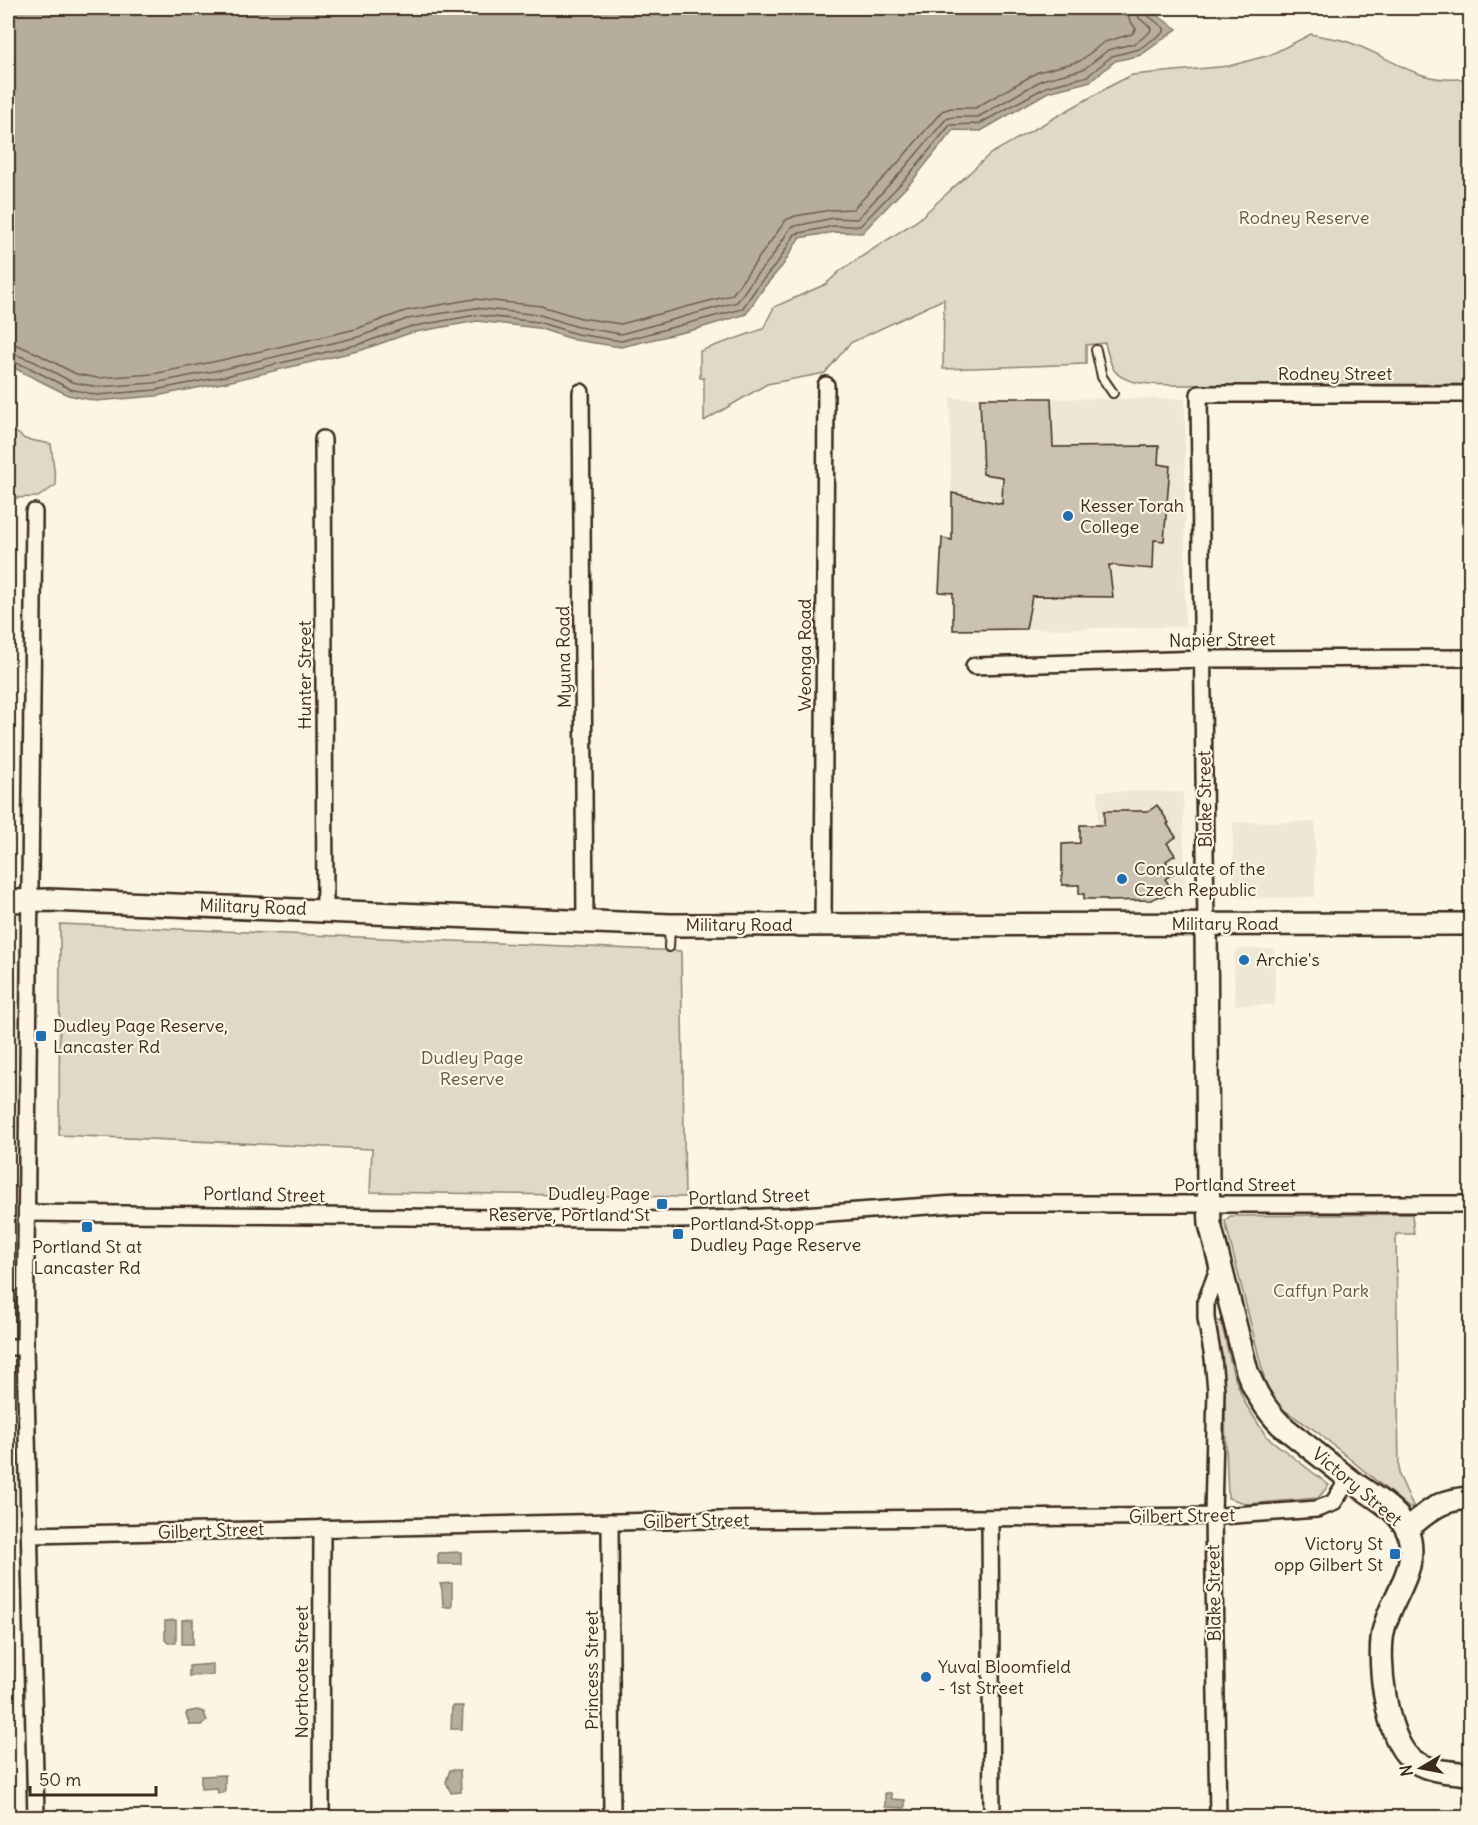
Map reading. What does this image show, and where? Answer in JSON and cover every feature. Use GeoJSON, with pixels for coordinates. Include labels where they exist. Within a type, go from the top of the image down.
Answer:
{"type":"FeatureCollection","features":[{"type":"Feature","properties":{"kind":"street","name":"Weonga Road"},"geometry":{"type":"LineString","coordinates":[[824,926],[826,385]]}},
{"type":"Feature","properties":{"kind":"street","name":"Myuna Road"},"geometry":{"type":"LineString","coordinates":[[581,392],[585,921]]}},
{"type":"Feature","properties":{"kind":"street","name":"Rodney Street"},"geometry":{"type":"LineString","coordinates":[[1199,394],[1470,394]]}},
{"type":"Feature","properties":{"kind":"street","name":"Blake Street"},"geometry":{"type":"LineString","coordinates":[[1199,394],[1209,1204]]}},
{"type":"Feature","properties":{"kind":"street","name":"Hunter Street"},"geometry":{"type":"LineString","coordinates":[[323,439],[325,910]]}},
{"type":"Feature","properties":{"kind":"street"},"geometry":{"type":"LineString","coordinates":[[34,512],[25,1347],[36,1818]]}},
{"type":"Feature","properties":{"kind":"street","name":"Napier Street"},"geometry":{"type":"LineString","coordinates":[[974,666],[1203,659],[1470,658]]}},
{"type":"Feature","properties":{"kind":"street","name":"Military Road"},"geometry":{"type":"LineString","coordinates":[[8,901],[325,910],[670,925],[1470,924]]}},
{"type":"Feature","properties":{"kind":"street","name":"Portland Street"},"geometry":{"type":"LineString","coordinates":[[28,1213],[692,1220],[788,1216],[956,1204],[1470,1204]]}},
{"type":"Feature","properties":{"kind":"street","name":"Victory Street"},"geometry":{"type":"LineString","coordinates":[[1209,1204],[1210,1224],[1238,1341],[1246,1371],[1255,1390],[1268,1411],[1281,1425],[1390,1510],[1407,1529],[1412,1551],[1411,1562],[1387,1617],[1381,1642],[1382,1675],[1390,1718],[1403,1750],[1409,1758],[1436,1770],[1470,1774]]}},
{"type":"Feature","properties":{"kind":"street","name":"Blake Street"},"geometry":{"type":"LineString","coordinates":[[1218,1818],[1213,1516],[1216,1390],[1213,1358],[1207,1334],[1206,1301],[1220,1263]]}},
{"type":"Feature","properties":{"kind":"street"},"geometry":{"type":"LineString","coordinates":[[8,1347],[25,1347]]}},
{"type":"Feature","properties":{"kind":"street","name":"Gilbert Street"},"geometry":{"type":"LineString","coordinates":[[30,1535],[610,1522],[1213,1516],[1317,1509],[1333,1503],[1349,1479]]}},
{"type":"Feature","properties":{"kind":"street"},"geometry":{"type":"LineString","coordinates":[[1407,1529],[1440,1503],[1452,1499],[1470,1498]]}},
{"type":"Feature","properties":{"kind":"street"},"geometry":{"type":"LineString","coordinates":[[990,1519],[992,1818]]}},
{"type":"Feature","properties":{"kind":"street","name":"Princess Street"},"geometry":{"type":"LineString","coordinates":[[610,1522],[612,1818]]}},
{"type":"Feature","properties":{"kind":"street","name":"Northcote Street"},"geometry":{"type":"LineString","coordinates":[[321,1818],[322,1527]]}},
{"type":"Feature","properties":{"kind":"lane"},"geometry":{"type":"LineString","coordinates":[[1096,350],[1102,377],[1113,393]]}},
{"type":"Feature","properties":{"kind":"lane"},"geometry":{"type":"LineString","coordinates":[[669,947],[670,925]]}},
{"type":"Feature","properties":{"kind":"shaded area","name":"Kesser Torah College"},"geometry":{"type":"Polygon","coordinates":[[[950,398],[1185,399],[1185,627],[953,630],[950,398]]]}},
{"type":"Feature","properties":{"kind":"shaded area"},"geometry":{"type":"Polygon","coordinates":[[[1098,791],[1183,792],[1185,898],[1098,899],[1098,791]]]}},
{"type":"Feature","properties":{"kind":"shaded area"},"geometry":{"type":"Polygon","coordinates":[[[1233,822],[1315,822],[1315,897],[1238,898],[1233,894],[1233,822]]]}},
{"type":"Feature","properties":{"kind":"shaded area"},"geometry":{"type":"Polygon","coordinates":[[[1239,949],[1275,949],[1275,1005],[1235,1005],[1234,954],[1239,949]]]}},
{"type":"Feature","properties":{"kind":"green space","name":"Rodney Reserve"},"geometry":{"type":"Polygon","coordinates":[[[1311,34],[1348,42],[1420,74],[1435,78],[1470,78],[1470,384],[1144,384],[1127,379],[1114,370],[1105,343],[1086,345],[1086,364],[943,369],[944,299],[850,343],[825,373],[767,384],[704,421],[704,378],[700,378],[700,351],[763,329],[774,307],[826,284],[841,270],[918,220],[990,154],[1132,75],[1229,66],[1270,55],[1311,34]]]}},
{"type":"Feature","properties":{"kind":"green space"},"geometry":{"type":"Polygon","coordinates":[[[8,426],[25,439],[51,444],[56,485],[38,497],[8,498],[8,426]]]}},
{"type":"Feature","properties":{"kind":"green space","name":"Dudley Page Reserve"},"geometry":{"type":"Polygon","coordinates":[[[60,924],[681,951],[685,1197],[370,1192],[372,1149],[59,1135],[60,924]]]}},
{"type":"Feature","properties":{"kind":"green space","name":"Caffyn Park"},"geometry":{"type":"Polygon","coordinates":[[[1412,1214],[1414,1234],[1396,1234],[1399,1475],[1414,1508],[1408,1507],[1316,1431],[1273,1403],[1267,1389],[1225,1221],[1230,1216],[1412,1214]]]}},
{"type":"Feature","properties":{"kind":"green space"},"geometry":{"type":"Polygon","coordinates":[[[1221,1321],[1233,1373],[1245,1403],[1266,1436],[1329,1485],[1318,1498],[1248,1504],[1228,1498],[1223,1368],[1213,1322],[1221,1321]]]}},
{"type":"Feature","properties":{"kind":"water"},"geometry":{"type":"Polygon","coordinates":[[[8,8],[1146,8],[1177,29],[1141,55],[1115,61],[1091,81],[1048,92],[981,131],[953,130],[913,180],[862,233],[835,232],[799,238],[783,265],[746,314],[697,329],[621,347],[575,340],[538,328],[477,321],[410,333],[362,350],[227,382],[156,396],[96,401],[68,395],[8,365],[8,8]]]}},
{"type":"Feature","properties":{"kind":"water"},"geometry":{"type":"Polygon","coordinates":[[[461,1552],[461,1564],[438,1564],[438,1553],[461,1552]]]}},
{"type":"Feature","properties":{"kind":"water"},"geometry":{"type":"Polygon","coordinates":[[[452,1583],[452,1607],[443,1607],[440,1584],[452,1583]]]}},
{"type":"Feature","properties":{"kind":"water"},"geometry":{"type":"Polygon","coordinates":[[[193,1619],[193,1644],[182,1644],[182,1620],[193,1619]]]}},
{"type":"Feature","properties":{"kind":"water"},"geometry":{"type":"Polygon","coordinates":[[[176,1620],[176,1643],[168,1643],[165,1640],[165,1621],[176,1620]]]}},
{"type":"Feature","properties":{"kind":"water"},"geometry":{"type":"Polygon","coordinates":[[[213,1664],[213,1675],[189,1676],[189,1666],[213,1664]]]}},
{"type":"Feature","properties":{"kind":"water"},"geometry":{"type":"Polygon","coordinates":[[[452,1706],[463,1706],[462,1729],[451,1729],[452,1706]]]}},
{"type":"Feature","properties":{"kind":"water"},"geometry":{"type":"Polygon","coordinates":[[[197,1710],[204,1712],[207,1721],[201,1725],[190,1725],[187,1712],[197,1710]]]}},
{"type":"Feature","properties":{"kind":"water"},"geometry":{"type":"Polygon","coordinates":[[[450,1770],[460,1770],[461,1792],[451,1793],[446,1782],[450,1770]]]}},
{"type":"Feature","properties":{"kind":"water"},"geometry":{"type":"Polygon","coordinates":[[[225,1775],[225,1792],[218,1793],[217,1788],[201,1789],[201,1776],[225,1775]]]}},
{"type":"Feature","properties":{"kind":"water"},"geometry":{"type":"Polygon","coordinates":[[[885,1793],[891,1793],[892,1799],[905,1800],[905,1808],[885,1807],[885,1793]]]}},
{"type":"Feature","properties":{"kind":"building","name":"Kesser Torah College"},"geometry":{"type":"Polygon","coordinates":[[[980,398],[1051,398],[1053,447],[1159,446],[1158,464],[1170,466],[1164,541],[1154,540],[1153,569],[1109,565],[1113,597],[1032,596],[1026,629],[953,630],[953,593],[939,592],[942,538],[952,540],[952,493],[1002,504],[1003,477],[983,474],[980,398]]]}},
{"type":"Feature","properties":{"kind":"building"},"geometry":{"type":"Polygon","coordinates":[[[1157,805],[1176,837],[1167,843],[1175,855],[1166,861],[1174,873],[1165,879],[1173,891],[1151,900],[1107,901],[1107,899],[1084,899],[1084,894],[1079,894],[1079,885],[1062,885],[1062,844],[1080,843],[1080,825],[1104,825],[1104,811],[1149,811],[1157,805]]]}},
{"type":"Feature","properties":{"kind":"place","name":"Kesser Torah College"},"geometry":{"type":"Point","coordinates":[1068,516]}},
{"type":"Feature","properties":{"kind":"place","name":"Consulate of the Czech Republic"},"geometry":{"type":"Point","coordinates":[1122,879]}},
{"type":"Feature","properties":{"kind":"place","name":"Archie's"},"geometry":{"type":"Point","coordinates":[1244,960]}},
{"type":"Feature","properties":{"kind":"place","name":"Dudley Page Reserve, Lancaster Rd"},"geometry":{"type":"Point","coordinates":[41,1036]}},
{"type":"Feature","properties":{"kind":"place","name":"Dudley Page Reserve, Portland St"},"geometry":{"type":"Point","coordinates":[662,1204]}},
{"type":"Feature","properties":{"kind":"place","name":"Portland St at Lancaster Rd"},"geometry":{"type":"Point","coordinates":[87,1227]}},
{"type":"Feature","properties":{"kind":"place","name":"Portland St opp Dudley Page Reserve"},"geometry":{"type":"Point","coordinates":[678,1234]}},
{"type":"Feature","properties":{"kind":"place","name":"Victory St opp Gilbert St"},"geometry":{"type":"Point","coordinates":[1395,1554]}},
{"type":"Feature","properties":{"kind":"place","name":"Yuval Bloomfield - 1st Street"},"geometry":{"type":"Point","coordinates":[926,1677]}}]}
